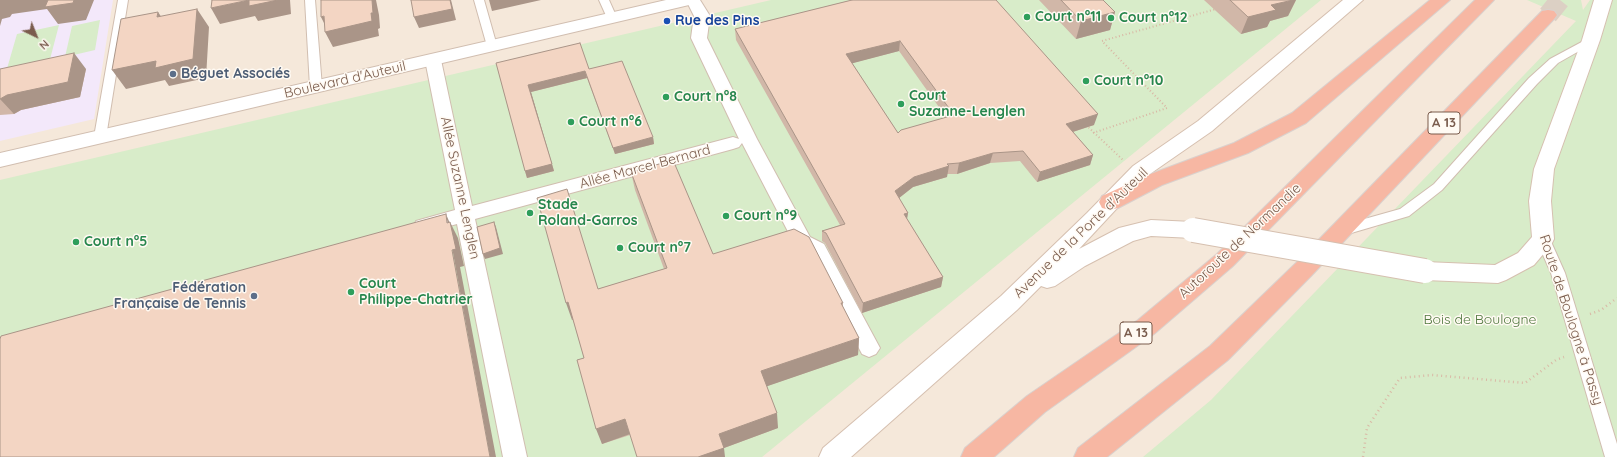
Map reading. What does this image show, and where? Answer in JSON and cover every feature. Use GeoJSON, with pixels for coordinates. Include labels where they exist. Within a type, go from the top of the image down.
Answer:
{"type":"FeatureCollection","features":[{"type":"Feature","properties":{"kind":"highway"},"geometry":{"type":"LineString","coordinates":[[1110,202],[1155,180],[1241,148],[1299,118],[1441,0]]}},
{"type":"Feature","properties":{"kind":"highway","name":"Autoroute de Normandie"},"geometry":{"type":"LineString","coordinates":[[974,457],[1036,404],[1146,327],[1225,260],[1485,0]]}},
{"type":"Feature","properties":{"kind":"highway","name":"A 13"},"geometry":{"type":"LineString","coordinates":[[1088,457],[1219,353],[1339,232],[1548,15]]}},
{"type":"Feature","properties":{"kind":"main road","name":"Boulevard d'Auteuil"},"geometry":{"type":"LineString","coordinates":[[0,160],[689,0]]}},
{"type":"Feature","properties":{"kind":"main road","name":"Avenue de la Porte d'Auteuil"},"geometry":{"type":"LineString","coordinates":[[832,457],[1009,303],[1095,219],[1140,171],[1205,126],[1354,0]]}},
{"type":"Feature","properties":{"kind":"main road","name":"Route de Boulogne à Passy"},"geometry":{"type":"LineString","coordinates":[[1543,239],[1540,201],[1544,169],[1591,40],[1603,0]]}},
{"type":"Feature","properties":{"kind":"main road"},"geometry":{"type":"LineString","coordinates":[[1009,303],[1076,260],[1127,234],[1151,228],[1193,230],[1425,271],[1498,274],[1526,259],[1543,239]]}},
{"type":"Feature","properties":{"kind":"street"},"geometry":{"type":"LineString","coordinates":[[693,0],[702,16],[699,38],[748,139],[803,242],[817,249],[869,348]]}},
{"type":"Feature","properties":{"kind":"street","name":"Allée Suzanne Lenglen"},"geometry":{"type":"LineString","coordinates":[[433,60],[515,457]]}},
{"type":"Feature","properties":{"kind":"street","name":"Allée Marcel Bernard"},"geometry":{"type":"LineString","coordinates":[[405,231],[733,143]]}},
{"type":"Feature","properties":{"kind":"lane"},"geometry":{"type":"LineString","coordinates":[[100,137],[122,0]]}},
{"type":"Feature","properties":{"kind":"lane"},"geometry":{"type":"LineString","coordinates":[[310,0],[316,87]]}},
{"type":"Feature","properties":{"kind":"lane"},"geometry":{"type":"LineString","coordinates":[[479,0],[492,46]]}},
{"type":"Feature","properties":{"kind":"lane"},"geometry":{"type":"LineString","coordinates":[[604,0],[612,18]]}},
{"type":"Feature","properties":{"kind":"lane"},"geometry":{"type":"LineString","coordinates":[[1339,232],[1404,214],[1438,187],[1533,81],[1554,61],[1591,40]]}},
{"type":"Feature","properties":{"kind":"lane","name":"Route de Boulogne à Passy"},"geometry":{"type":"LineString","coordinates":[[1543,239],[1558,273],[1582,349],[1613,457]]}},
{"type":"Feature","properties":{"kind":"path"},"geometry":{"type":"LineString","coordinates":[[1093,133],[1167,108],[1102,41],[1224,7]]}},
{"type":"Feature","properties":{"kind":"path"},"geometry":{"type":"LineString","coordinates":[[1082,121],[1123,160],[1140,171]]}},
{"type":"Feature","properties":{"kind":"path"},"geometry":{"type":"LineString","coordinates":[[1572,319],[1601,310],[1617,298]]}},
{"type":"Feature","properties":{"kind":"path"},"geometry":{"type":"LineString","coordinates":[[1363,457],[1367,428],[1400,378],[1432,375],[1525,383],[1556,360],[1582,349]]}},
{"type":"Feature","properties":{"kind":"shaded area"},"geometry":{"type":"Polygon","coordinates":[[[0,0],[1617,0],[1617,457],[0,457],[0,0]]]}},
{"type":"Feature","properties":{"kind":"shaded area"},"geometry":{"type":"Polygon","coordinates":[[[0,0],[113,0],[94,119],[0,141],[0,0]]]}},
{"type":"Feature","properties":{"kind":"green space","name":"Stade Roland-Garros"},"geometry":{"type":"Polygon","coordinates":[[[771,0],[1321,0],[762,457],[0,457],[0,180],[771,0]]]}},
{"type":"Feature","properties":{"kind":"green space","name":"Bois de Boulogne"},"geometry":{"type":"Polygon","coordinates":[[[1527,0],[1581,0],[1583,10],[1590,0],[1617,0],[1617,457],[1143,457],[1211,400],[1576,21],[1527,0]]]}},
{"type":"Feature","properties":{"kind":"green space"},"geometry":{"type":"Polygon","coordinates":[[[100,20],[95,50],[65,57],[72,26],[100,20]]]}},
{"type":"Feature","properties":{"kind":"green space"},"geometry":{"type":"Polygon","coordinates":[[[59,25],[49,63],[6,72],[17,34],[59,25]]]}},
{"type":"Feature","properties":{"kind":"building"},"geometry":{"type":"Polygon","coordinates":[[[48,0],[74,0],[73,3],[45,7],[48,0]]]}},
{"type":"Feature","properties":{"kind":"building"},"geometry":{"type":"Polygon","coordinates":[[[212,0],[249,0],[211,8],[212,0]]]}},
{"type":"Feature","properties":{"kind":"building"},"geometry":{"type":"Polygon","coordinates":[[[249,0],[278,0],[249,6],[249,0]]]}},
{"type":"Feature","properties":{"kind":"building"},"geometry":{"type":"Polygon","coordinates":[[[321,0],[372,0],[372,21],[325,32],[324,16],[321,17],[321,0]]]}},
{"type":"Feature","properties":{"kind":"building"},"geometry":{"type":"Polygon","coordinates":[[[411,0],[450,0],[452,9],[414,17],[411,0]]]}},
{"type":"Feature","properties":{"kind":"building"},"geometry":{"type":"Polygon","coordinates":[[[852,0],[996,0],[1098,114],[1066,124],[1093,155],[1040,172],[1023,151],[993,153],[959,163],[947,164],[949,166],[914,177],[895,191],[908,213],[904,214],[943,277],[863,303],[826,233],[822,231],[845,224],[735,29],[852,0]],[[900,41],[846,54],[898,133],[901,130],[954,115],[900,41]]]}},
{"type":"Feature","properties":{"kind":"building"},"geometry":{"type":"Polygon","coordinates":[[[1061,0],[1103,0],[1115,12],[1081,21],[1061,0]]]}},
{"type":"Feature","properties":{"kind":"building"},"geometry":{"type":"Polygon","coordinates":[[[1230,0],[1293,0],[1271,5],[1276,10],[1248,17],[1230,0]]]}},
{"type":"Feature","properties":{"kind":"building"},"geometry":{"type":"Polygon","coordinates":[[[197,9],[193,59],[155,68],[156,61],[112,70],[121,19],[158,12],[157,17],[197,9]]]}},
{"type":"Feature","properties":{"kind":"building"},"geometry":{"type":"Polygon","coordinates":[[[580,43],[589,69],[622,61],[653,137],[613,148],[585,71],[528,85],[552,164],[525,171],[496,63],[580,43]]]}},
{"type":"Feature","properties":{"kind":"building"},"geometry":{"type":"Polygon","coordinates":[[[74,53],[68,82],[7,95],[0,99],[0,69],[74,53]]]}},
{"type":"Feature","properties":{"kind":"building"},"geometry":{"type":"Polygon","coordinates":[[[673,160],[713,254],[794,229],[809,237],[859,338],[761,371],[777,413],[719,434],[724,448],[698,457],[637,457],[625,419],[596,429],[577,360],[584,358],[568,302],[566,303],[537,198],[567,189],[598,289],[667,268],[631,172],[673,160]]]}},
{"type":"Feature","properties":{"kind":"building","name":"Court Philippe-Chatrier"},"geometry":{"type":"Polygon","coordinates":[[[446,214],[447,223],[450,222],[456,249],[452,250],[490,457],[0,457],[1,336],[446,214]]]}},
{"type":"Feature","properties":{"kind":"building"},"geometry":{"type":"Polygon","coordinates":[[[494,222],[500,248],[483,254],[477,227],[494,222]]]}},
{"type":"Feature","properties":{"kind":"tunnel"},"geometry":{"type":"LineString","coordinates":[[1548,15],[1560,0]]}},
{"type":"Feature","properties":{"kind":"place","name":"Court n°11"},"geometry":{"type":"Point","coordinates":[1027,17]}},
{"type":"Feature","properties":{"kind":"place","name":"Court n°12"},"geometry":{"type":"Point","coordinates":[1111,18]}},
{"type":"Feature","properties":{"kind":"place","name":"Rue des Pins"},"geometry":{"type":"Point","coordinates":[667,21]}},
{"type":"Feature","properties":{"kind":"place","name":"Béguet Associés"},"geometry":{"type":"Point","coordinates":[173,74]}},
{"type":"Feature","properties":{"kind":"place","name":"Court n°10"},"geometry":{"type":"Point","coordinates":[1086,81]}},
{"type":"Feature","properties":{"kind":"place","name":"Court n°8"},"geometry":{"type":"Point","coordinates":[666,97]}},
{"type":"Feature","properties":{"kind":"place","name":"Court Suzanne-Lenglen"},"geometry":{"type":"Point","coordinates":[901,104]}},
{"type":"Feature","properties":{"kind":"place","name":"Court n°6"},"geometry":{"type":"Point","coordinates":[571,122]}},
{"type":"Feature","properties":{"kind":"place","name":"Stade Roland-Garros"},"geometry":{"type":"Point","coordinates":[530,213]}},
{"type":"Feature","properties":{"kind":"place","name":"Court n°9"},"geometry":{"type":"Point","coordinates":[726,216]}},
{"type":"Feature","properties":{"kind":"place","name":"Court n°5"},"geometry":{"type":"Point","coordinates":[76,242]}},
{"type":"Feature","properties":{"kind":"place","name":"Court n°7"},"geometry":{"type":"Point","coordinates":[620,248]}},
{"type":"Feature","properties":{"kind":"place","name":"Court Philippe-Chatrier"},"geometry":{"type":"Point","coordinates":[351,292]}},
{"type":"Feature","properties":{"kind":"place","name":"Fédération Française de Tennis"},"geometry":{"type":"Point","coordinates":[254,296]}}]}
